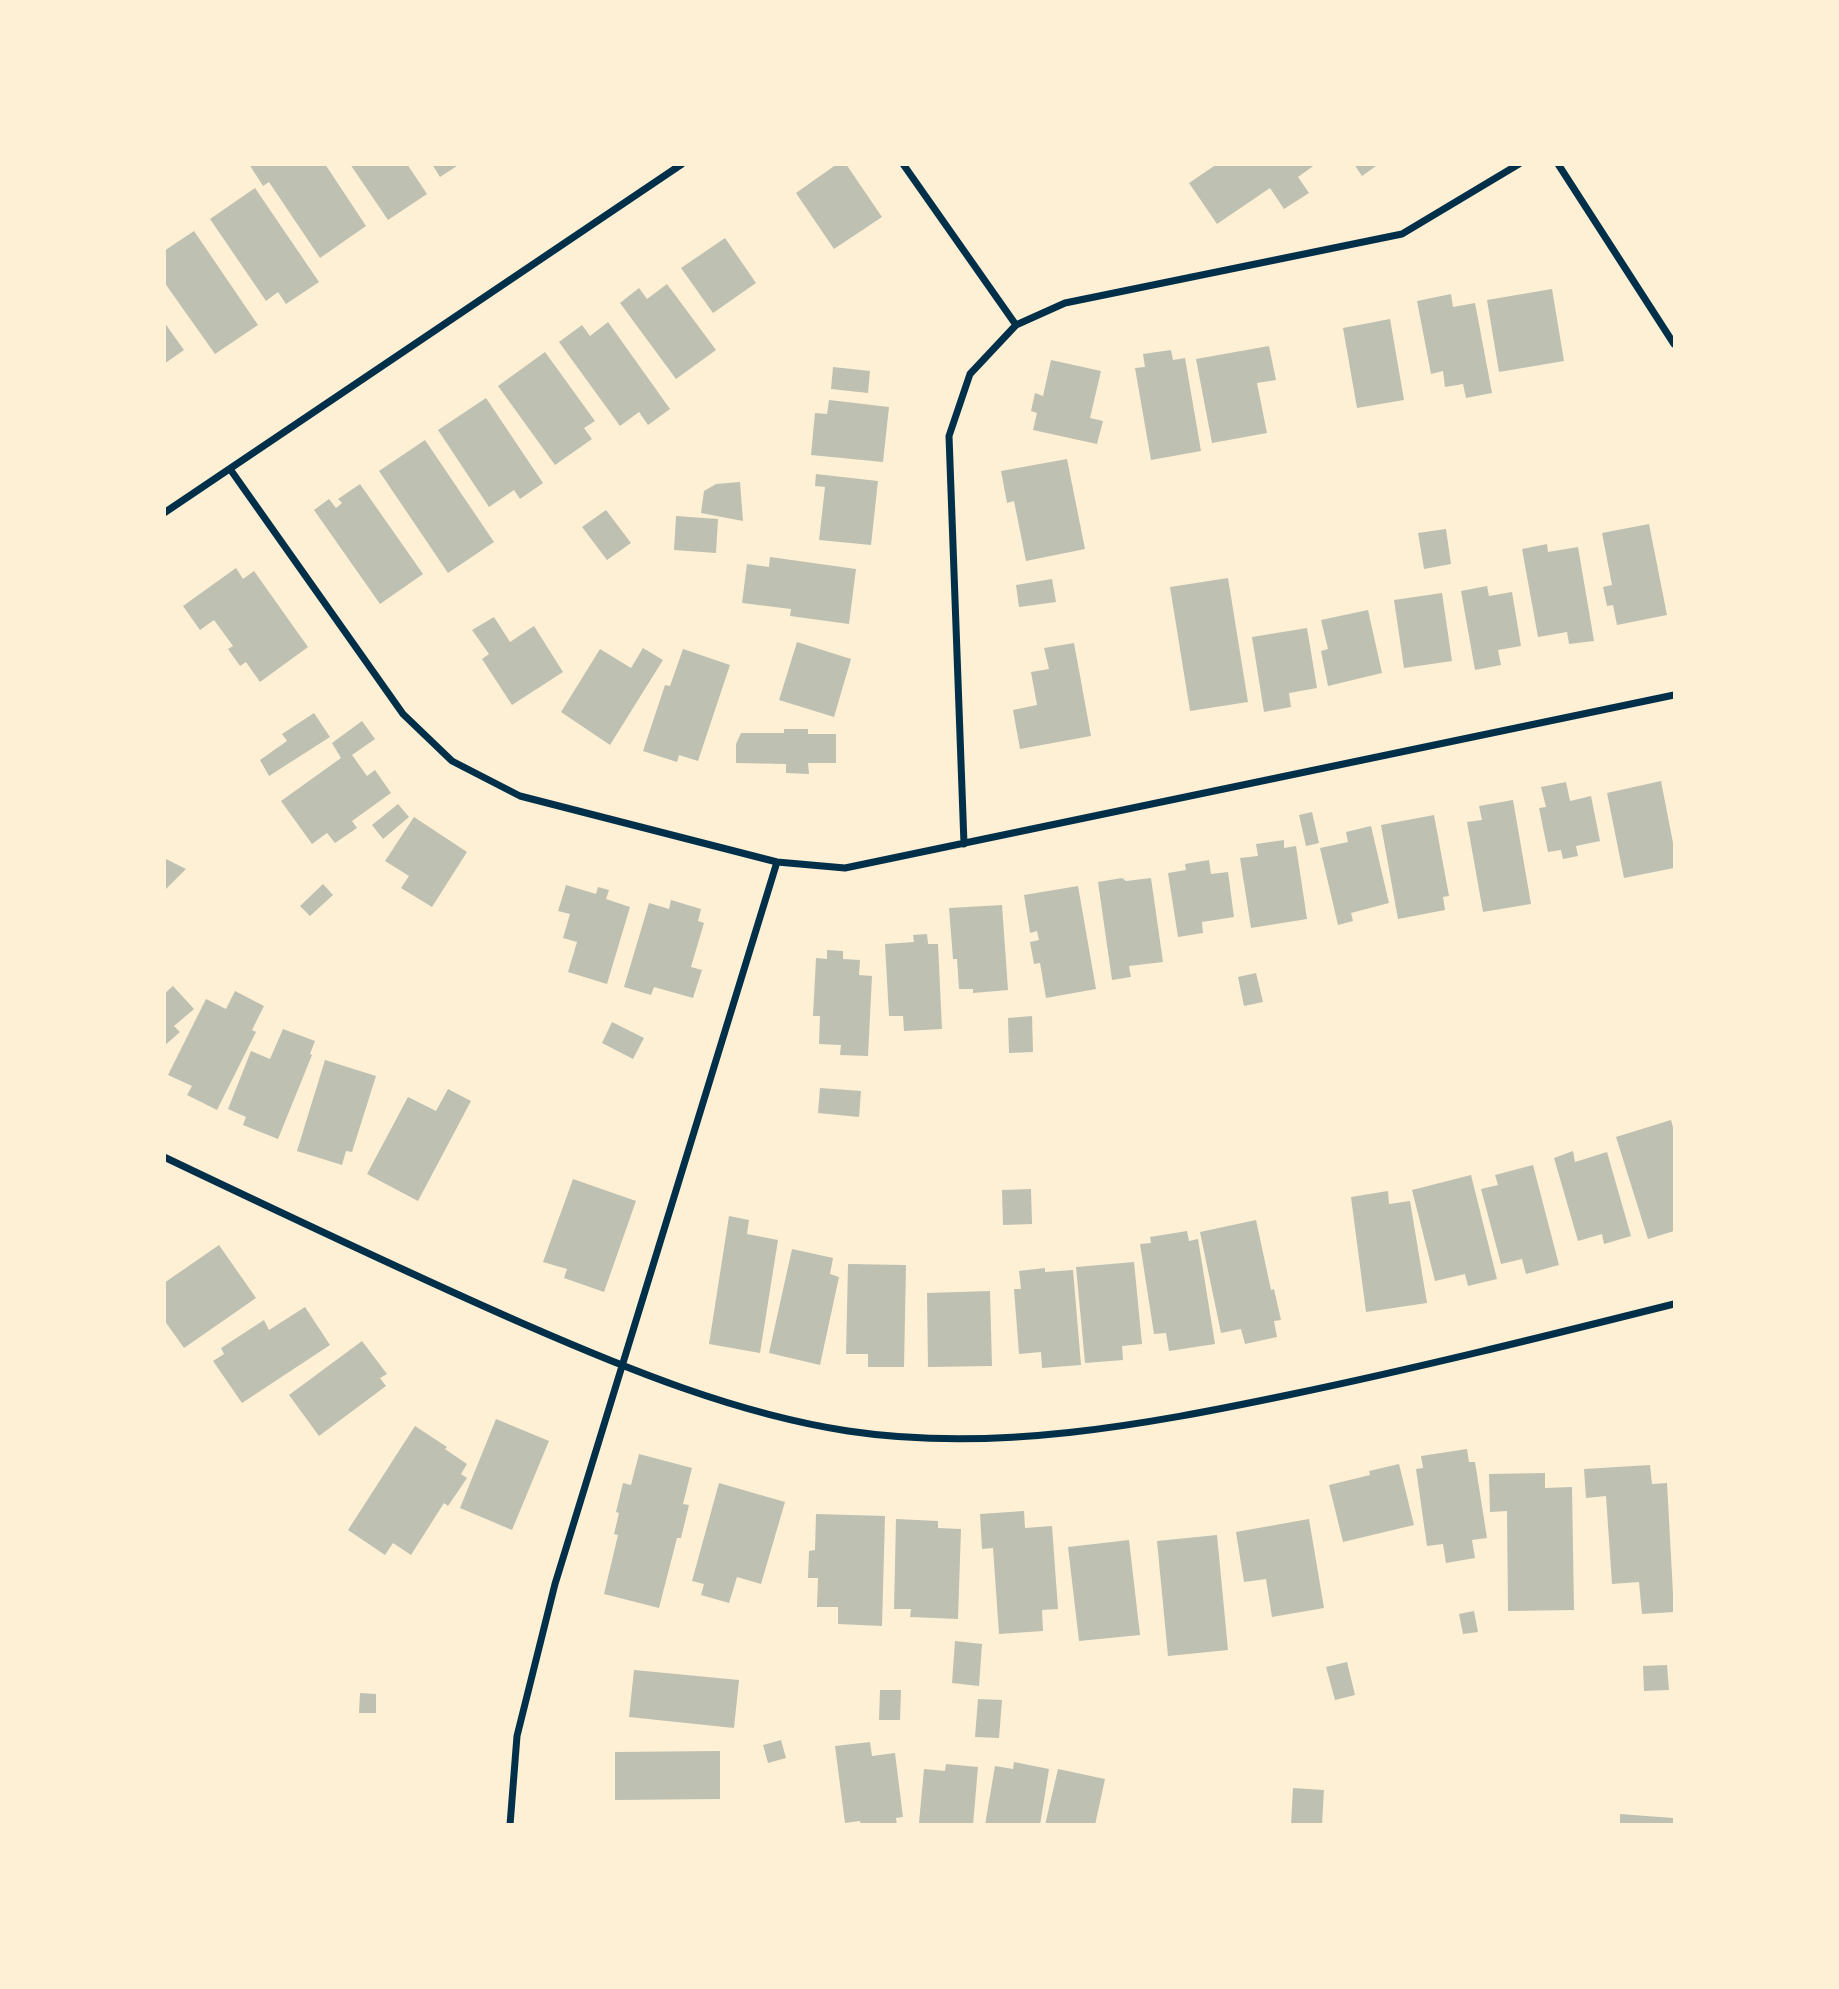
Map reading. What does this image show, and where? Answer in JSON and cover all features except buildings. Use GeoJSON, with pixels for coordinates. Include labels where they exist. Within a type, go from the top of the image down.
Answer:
{"type":"FeatureCollection","features":[{"type":"Feature","properties":{"kind":"street"},"geometry":{"type":"LineString","coordinates":[[164,513],[682,164]]}},
{"type":"Feature","properties":{"kind":"street"},"geometry":{"type":"LineString","coordinates":[[903,164],[1016,325]]}},
{"type":"Feature","properties":{"kind":"street"},"geometry":{"type":"LineString","coordinates":[[964,844],[949,436],[970,374],[1016,325],[1065,303],[1402,234],[1520,164]]}},
{"type":"Feature","properties":{"kind":"street"},"geometry":{"type":"LineString","coordinates":[[1558,164],[1675,344]]}},
{"type":"Feature","properties":{"kind":"street"},"geometry":{"type":"LineString","coordinates":[[230,469],[403,714],[452,761],[520,796],[777,862],[845,868],[1675,695]]}},
{"type":"Feature","properties":{"kind":"street"},"geometry":{"type":"LineString","coordinates":[[510,1825],[517,1736],[555,1584],[777,862]]}},
{"type":"Feature","properties":{"kind":"street"},"geometry":{"type":"LineString","coordinates":[[164,1157],[432,1284],[623,1367],[759,1411],[847,1431],[948,1440],[1050,1436],[1201,1413],[1415,1369],[1675,1304]]}}]}
